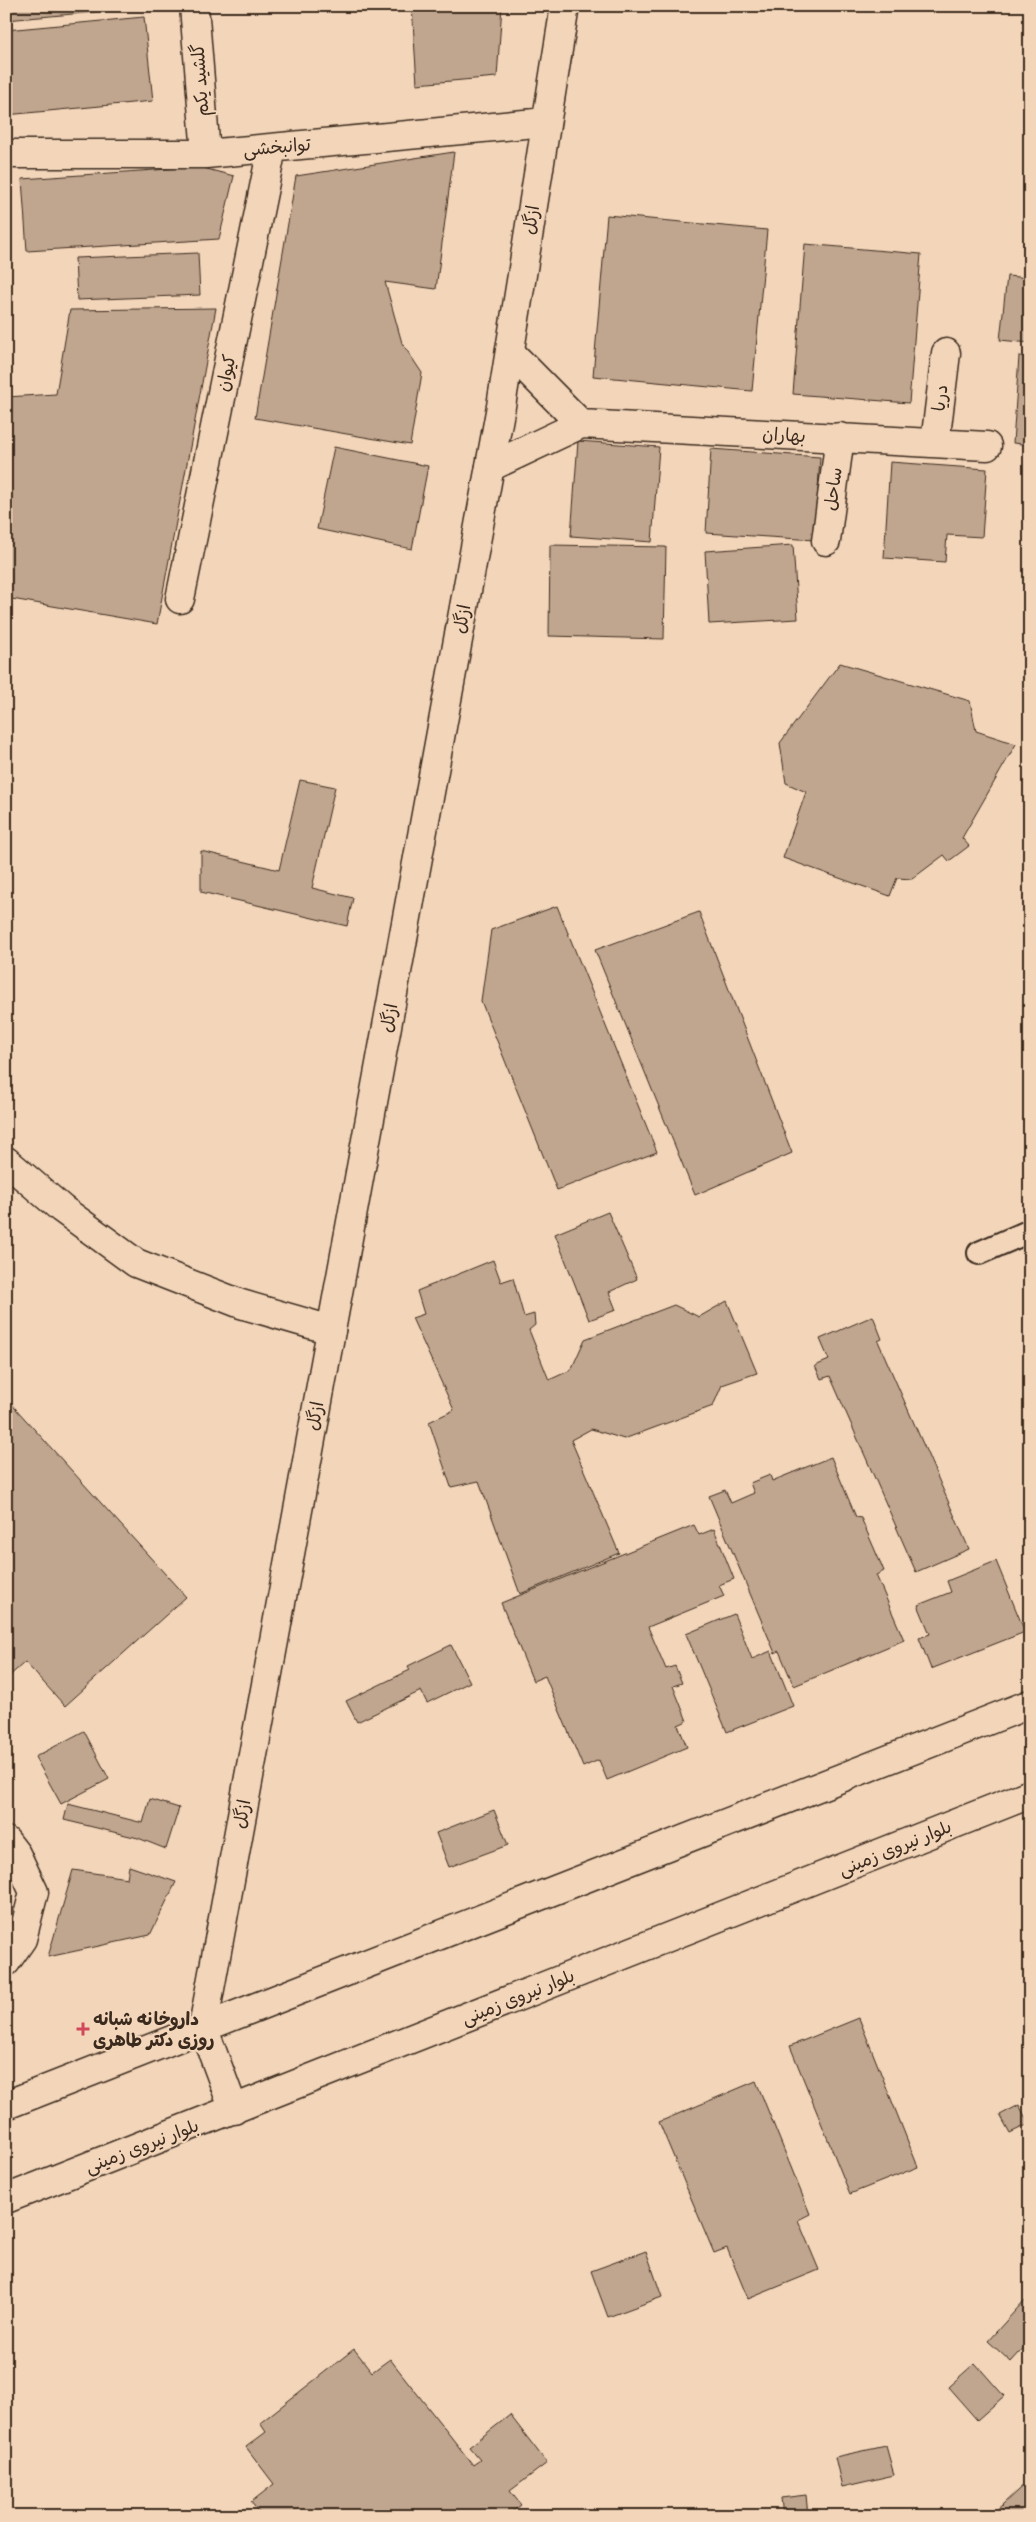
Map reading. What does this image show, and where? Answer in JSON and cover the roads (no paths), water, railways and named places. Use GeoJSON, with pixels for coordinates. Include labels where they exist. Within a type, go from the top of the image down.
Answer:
{"type":"FeatureCollection","features":[{"type":"Feature","properties":{"kind":"main road","name":"گلشيد يكم"},"geometry":{"type":"LineString","coordinates":[[194,6],[206,154]]}},
{"type":"Feature","properties":{"kind":"main road","name":"ازگل"},"geometry":{"type":"LineString","coordinates":[[203,2027],[490,467],[565,6]]}},
{"type":"Feature","properties":{"kind":"main road","name":"توانبخشی"},"geometry":{"type":"LineString","coordinates":[[6,154],[206,154],[546,122]]}},
{"type":"Feature","properties":{"kind":"main road","name":"کیوان"},"geometry":{"type":"LineString","coordinates":[[180,599],[272,148]]}},
{"type":"Feature","properties":{"kind":"main road"},"geometry":{"type":"LineString","coordinates":[[490,467],[581,424],[510,352]]}},
{"type":"Feature","properties":{"kind":"main road","name":"دریا"},"geometry":{"type":"LineString","coordinates":[[935,443],[946,353]]}},
{"type":"Feature","properties":{"kind":"main road","name":"بهاران"},"geometry":{"type":"LineString","coordinates":[[581,424],[987,446]]}},
{"type":"Feature","properties":{"kind":"main road","name":"ساحل"},"geometry":{"type":"LineString","coordinates":[[826,541],[840,438]]}},
{"type":"Feature","properties":{"kind":"main road"},"geometry":{"type":"LineString","coordinates":[[6,1161],[62,1209],[136,1263],[240,1304],[331,1330]]}},
{"type":"Feature","properties":{"kind":"main road"},"geometry":{"type":"LineString","coordinates":[[6,2105],[1030,1704]]}},
{"type":"Feature","properties":{"kind":"main road","name":"بلوار نیروی زمینی"},"geometry":{"type":"LineString","coordinates":[[6,2198],[234,2110],[1030,1794]]}},
{"type":"Feature","properties":{"kind":"main road"},"geometry":{"type":"LineString","coordinates":[[6,1841],[16,1854],[34,1892],[22,1940],[6,1962]]}},
{"type":"Feature","properties":{"kind":"main road"},"geometry":{"type":"LineString","coordinates":[[203,2027],[234,2110]]}},
{"type":"Feature","properties":{"kind":"lane"},"geometry":{"type":"LineString","coordinates":[[979,1253],[1030,1231]]}},
{"type":"Feature","properties":{"kind":"place","name":"داروخانه شبانه روزی دکتر طاهری"},"geometry":{"type":"Point","coordinates":[83,2029]}}]}
